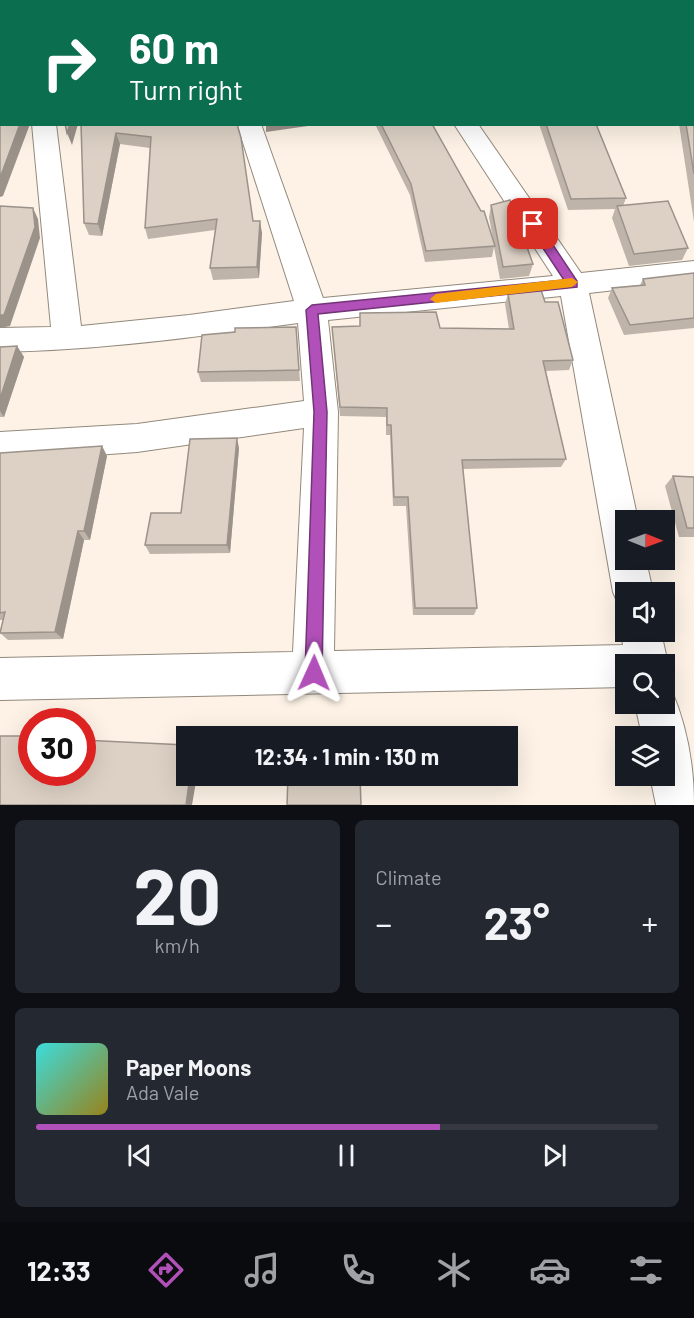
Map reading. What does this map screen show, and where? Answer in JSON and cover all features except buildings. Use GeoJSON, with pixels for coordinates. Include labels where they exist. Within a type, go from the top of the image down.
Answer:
{"type":"FeatureCollection","features":[{"type":"Feature","properties":{"kind":"street"},"geometry":{"type":"LineString","coordinates":[[44,126],[43,208],[67,339]]}},
{"type":"Feature","properties":{"kind":"street"},"geometry":{"type":"LineString","coordinates":[[250,126],[312,310],[321,412],[314,673]]}},
{"type":"Feature","properties":{"kind":"street"},"geometry":{"type":"LineString","coordinates":[[467,126],[573,284],[618,510]]}},
{"type":"Feature","properties":{"kind":"street"},"geometry":{"type":"LineString","coordinates":[[0,340],[67,339],[189,327],[312,310],[694,271]]}},
{"type":"Feature","properties":{"kind":"street"},"geometry":{"type":"LineString","coordinates":[[0,447],[50,446],[137,438],[321,412]]}},
{"type":"Feature","properties":{"kind":"street"},"geometry":{"type":"LineString","coordinates":[[0,679],[615,666]]}},
{"type":"Feature","properties":{"kind":"street"},"geometry":{"type":"LineString","coordinates":[[675,784],[680,805]]}},
{"type":"Feature","properties":{"kind":"slow traffic"},"geometry":{"type":"LineString","coordinates":[[436,299],[573,284],[572,282]]}},
{"type":"Feature","properties":{"kind":"route"},"geometry":{"type":"LineString","coordinates":[[314,673],[321,412],[312,310],[573,284],[533,224]]}}]}
